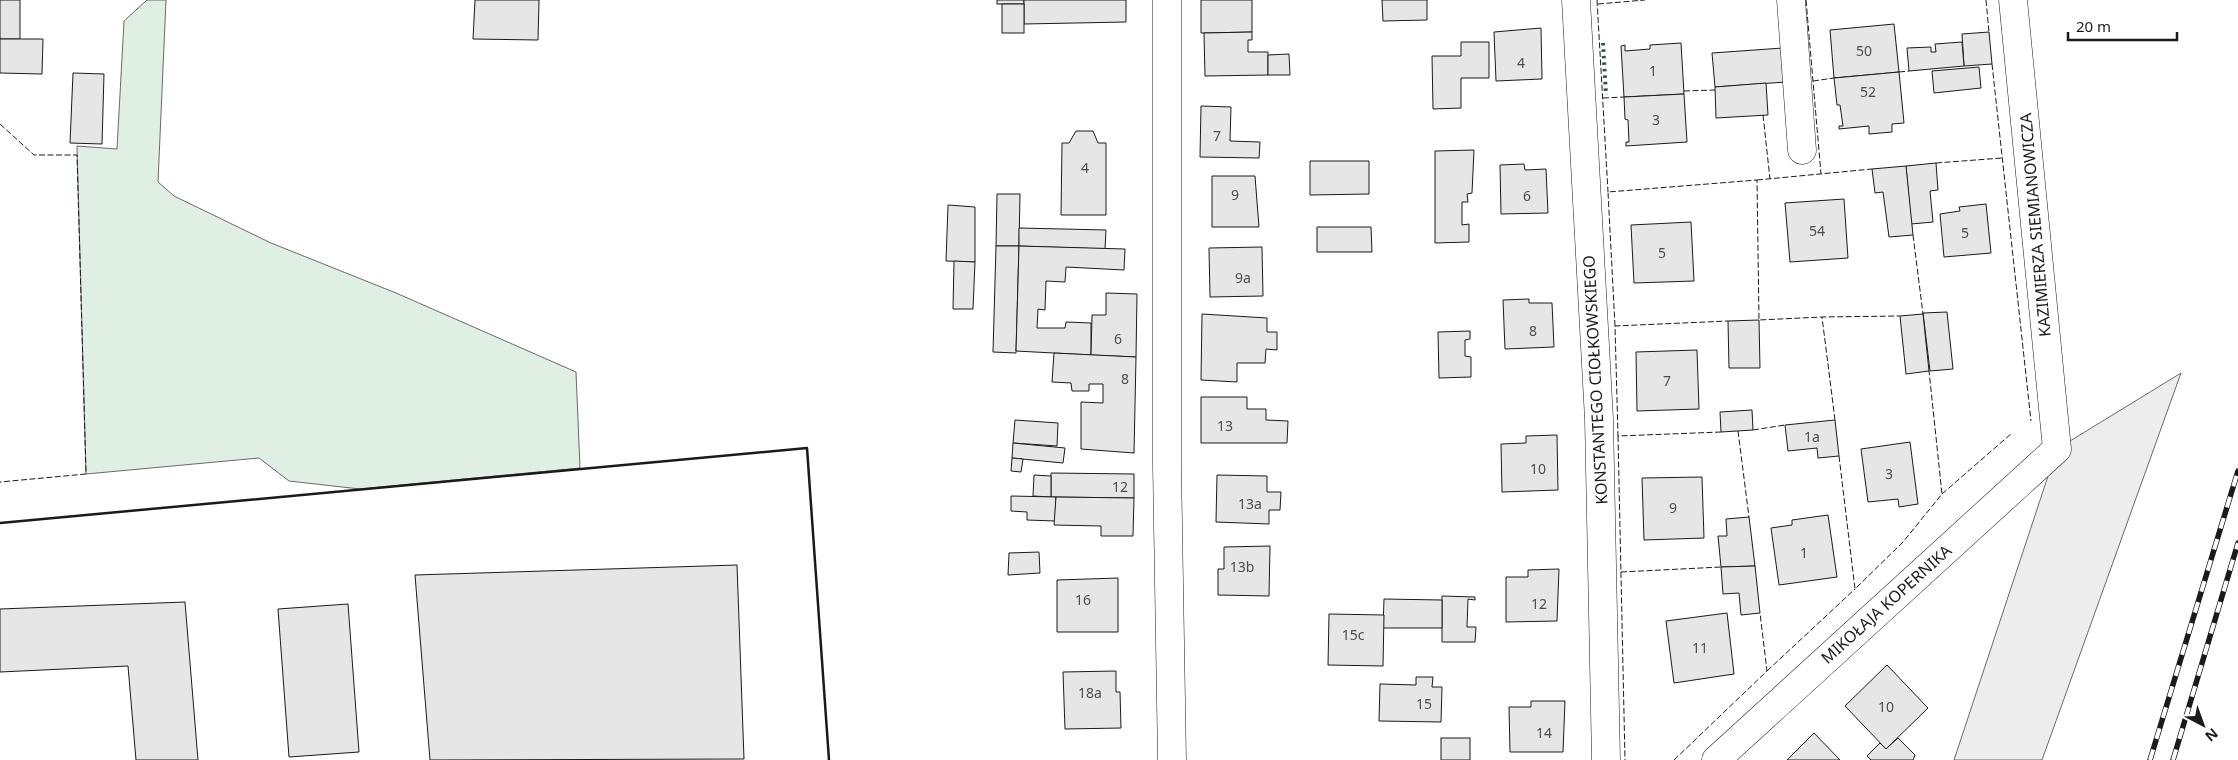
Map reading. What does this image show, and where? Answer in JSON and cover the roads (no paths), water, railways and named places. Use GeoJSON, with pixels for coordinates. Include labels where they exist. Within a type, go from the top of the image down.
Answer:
{"type":"FeatureCollection","features":[{"type":"Feature","properties":{"kind":"street"},"geometry":{"type":"LineString","coordinates":[[1167,0],[1167,465],[1172,760]]}},
{"type":"Feature","properties":{"kind":"street","name":"KONSTANTEGO CIOŁKOWSKIEGO"},"geometry":{"type":"LineString","coordinates":[[1576,0],[1599,419],[1606,760]]}},
{"type":"Feature","properties":{"kind":"street"},"geometry":{"type":"LineString","coordinates":[[1791,0],[1802,150]]}},
{"type":"Feature","properties":{"kind":"street","name":"KAZIMIERZA SIEMIANOWICZA"},"geometry":{"type":"LineString","coordinates":[[2013,0],[2057,449]]}},
{"type":"Feature","properties":{"kind":"street","name":"MIKOŁAJA KOPERNIKA"},"geometry":{"type":"LineString","coordinates":[[1716,760],[2057,449]]}},
{"type":"Feature","properties":{"kind":"railway"},"geometry":{"type":"LineString","coordinates":[[2150,760],[2238,471]]}},
{"type":"Feature","properties":{"kind":"railway"},"geometry":{"type":"LineString","coordinates":[[2173,760],[2238,543]]}}]}
